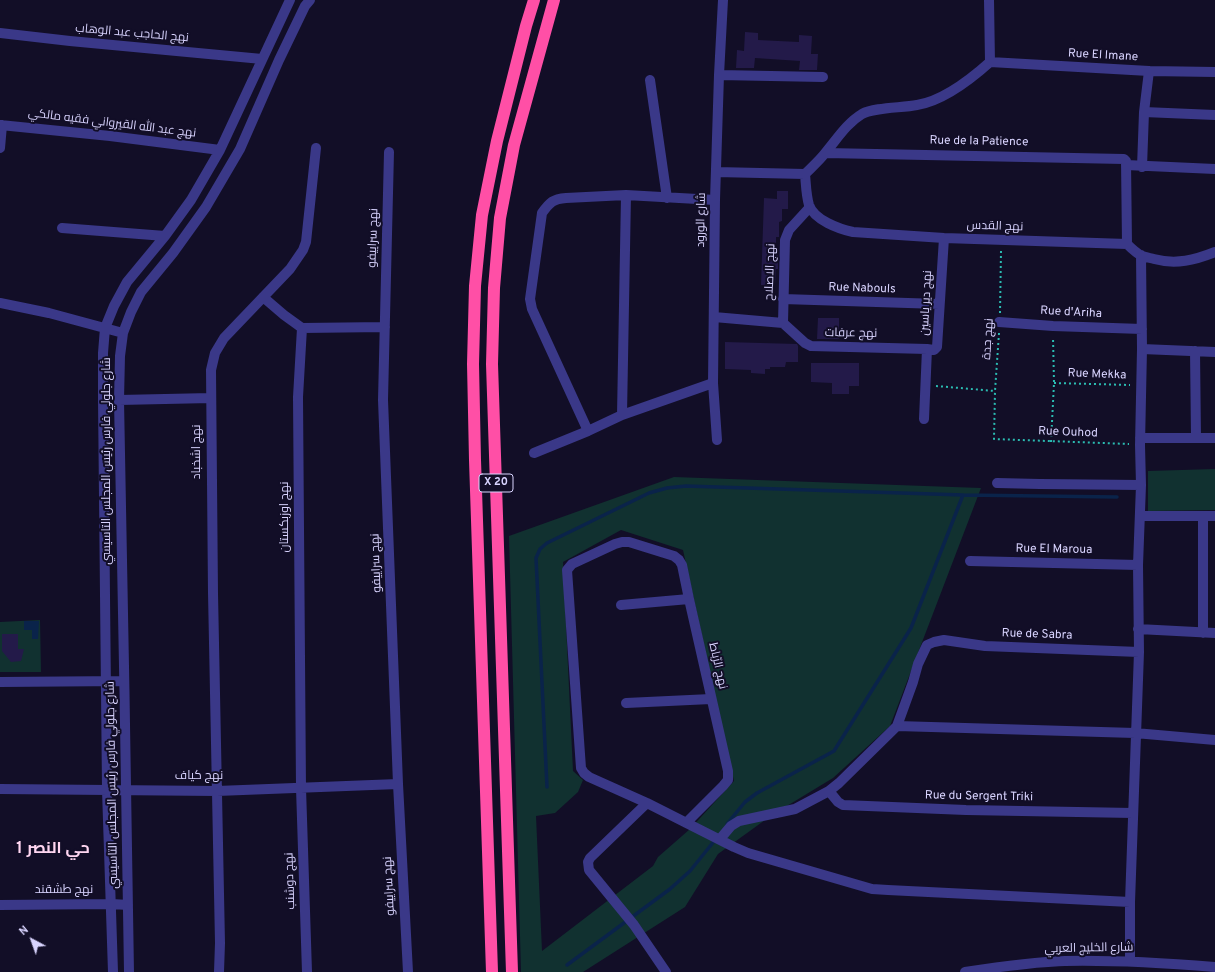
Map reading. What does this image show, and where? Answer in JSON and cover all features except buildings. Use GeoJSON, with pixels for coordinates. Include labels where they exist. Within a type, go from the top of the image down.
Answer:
{"type":"FeatureCollection","features":[{"type":"Feature","properties":{"kind":"highway","name":"X 20"},"geometry":{"type":"LineString","coordinates":[[492,972],[475,452],[473,364],[475,286],[482,215],[497,141],[534,0]]}},
{"type":"Feature","properties":{"kind":"highway","name":"X 20"},"geometry":{"type":"LineString","coordinates":[[512,972],[492,364],[494,288],[500,218],[514,145],[554,0]]}},
{"type":"Feature","properties":{"kind":"street","name":"شارع جلولي فارس رئيس المجلس التاسيسي"},"geometry":{"type":"LineString","coordinates":[[113,972],[108,790],[103,400],[103,352],[105,328],[114,306],[127,282],[165,236],[191,200],[220,150],[290,0]]}},
{"type":"Feature","properties":{"kind":"street","name":"شارع جلولي فارس رئيس المجلس التاسيسي"},"geometry":{"type":"LineString","coordinates":[[129,972],[119,400],[120,356],[123,332],[130,312],[141,292],[190,231],[240,149],[279,60],[310,0]]}},
{"type":"Feature","properties":{"kind":"street","name":"شارع الورود"},"geometry":{"type":"LineString","coordinates":[[717,440],[712,383],[715,200],[723,0]]}},
{"type":"Feature","properties":{"kind":"street"},"geometry":{"type":"LineString","coordinates":[[716,172],[805,174],[826,153],[844,130],[856,118],[864,113],[930,102],[957,88],[971,79],[990,62],[989,0]]}},
{"type":"Feature","properties":{"kind":"street","name":"نهج الحاجب عبد الوهاب"},"geometry":{"type":"LineString","coordinates":[[0,33],[262,59]]}},
{"type":"Feature","properties":{"kind":"street","name":"Rue El Imane"},"geometry":{"type":"LineString","coordinates":[[990,62],[1148,71],[1215,72]]}},
{"type":"Feature","properties":{"kind":"street"},"geometry":{"type":"LineString","coordinates":[[1142,167],[1144,112],[1148,71]]}},
{"type":"Feature","properties":{"kind":"street"},"geometry":{"type":"LineString","coordinates":[[719,75],[823,77]]}},
{"type":"Feature","properties":{"kind":"street"},"geometry":{"type":"LineString","coordinates":[[650,80],[667,198]]}},
{"type":"Feature","properties":{"kind":"street"},"geometry":{"type":"LineString","coordinates":[[1144,112],[1215,115]]}},
{"type":"Feature","properties":{"kind":"street"},"geometry":{"type":"LineString","coordinates":[[0,148],[1,125]]}},
{"type":"Feature","properties":{"kind":"street","name":"نهج عبد الله القيرواني فقيه مالكي"},"geometry":{"type":"LineString","coordinates":[[1,125],[110,136],[220,150]]}},
{"type":"Feature","properties":{"kind":"street","name":"نهج اشخباد"},"geometry":{"type":"LineString","coordinates":[[217,790],[211,370],[215,352],[224,338],[290,269],[303,250],[306,242],[316,148]]}},
{"type":"Feature","properties":{"kind":"street","name":"نهج سراييفو"},"geometry":{"type":"LineString","coordinates":[[389,152],[384,327],[384,400],[398,784],[408,972]]}},
{"type":"Feature","properties":{"kind":"street","name":"Rue de la Patience"},"geometry":{"type":"LineString","coordinates":[[826,153],[1122,158],[1125,160],[1126,165],[1142,167],[1215,169]]}},
{"type":"Feature","properties":{"kind":"street"},"geometry":{"type":"LineString","coordinates":[[1126,165],[1127,244],[1141,255],[1171,262],[1199,258],[1215,252]]}},
{"type":"Feature","properties":{"kind":"street"},"geometry":{"type":"LineString","coordinates":[[805,174],[810,207]]}},
{"type":"Feature","properties":{"kind":"street"},"geometry":{"type":"LineString","coordinates":[[622,416],[626,195]]}},
{"type":"Feature","properties":{"kind":"street"},"geometry":{"type":"LineString","coordinates":[[588,431],[532,309],[530,299],[542,213],[548,205],[556,199],[626,195],[715,200]]}},
{"type":"Feature","properties":{"kind":"street","name":"نهج القدس"},"geometry":{"type":"LineString","coordinates":[[810,207],[817,216],[829,224],[840,229],[853,232],[944,238],[1127,244]]}},
{"type":"Feature","properties":{"kind":"street","name":"نهج الاصلاح"},"geometry":{"type":"LineString","coordinates":[[783,323],[785,240],[789,230],[810,207]]}},
{"type":"Feature","properties":{"kind":"street"},"geometry":{"type":"LineString","coordinates":[[62,228],[165,236]]}},
{"type":"Feature","properties":{"kind":"street","name":"نهج دير ياسين"},"geometry":{"type":"LineString","coordinates":[[924,419],[927,349],[934,350],[937,347],[944,238]]}},
{"type":"Feature","properties":{"kind":"street"},"geometry":{"type":"LineString","coordinates":[[1130,961],[1130,902],[1139,652],[1138,565],[1141,516],[1140,441],[1142,349],[1141,255]]}},
{"type":"Feature","properties":{"kind":"street"},"geometry":{"type":"LineString","coordinates":[[263,297],[284,316],[302,328],[384,327]]}},
{"type":"Feature","properties":{"kind":"street","name":"Rue Nabouls"},"geometry":{"type":"LineString","coordinates":[[783,299],[939,304]]}},
{"type":"Feature","properties":{"kind":"street"},"geometry":{"type":"LineString","coordinates":[[0,303],[49,313],[123,332]]}},
{"type":"Feature","properties":{"kind":"street"},"geometry":{"type":"LineString","coordinates":[[714,317],[783,323]]}},
{"type":"Feature","properties":{"kind":"street","name":"Rue d'Ariha"},"geometry":{"type":"LineString","coordinates":[[999,322],[1053,326],[1142,329]]}},
{"type":"Feature","properties":{"kind":"street","name":"نهج عرفات"},"geometry":{"type":"LineString","coordinates":[[783,323],[805,343],[812,346],[927,349]]}},
{"type":"Feature","properties":{"kind":"street","name":"نهج اوزبكستان"},"geometry":{"type":"LineString","coordinates":[[301,788],[298,397],[302,328]]}},
{"type":"Feature","properties":{"kind":"street"},"geometry":{"type":"LineString","coordinates":[[1142,349],[1215,352]]}},
{"type":"Feature","properties":{"kind":"street"},"geometry":{"type":"LineString","coordinates":[[1195,351],[1196,438]]}},
{"type":"Feature","properties":{"kind":"street"},"geometry":{"type":"LineString","coordinates":[[534,453],[622,416],[712,383]]}},
{"type":"Feature","properties":{"kind":"street"},"geometry":{"type":"LineString","coordinates":[[119,400],[211,398]]}},
{"type":"Feature","properties":{"kind":"street"},"geometry":{"type":"LineString","coordinates":[[1140,441],[1215,438]]}},
{"type":"Feature","properties":{"kind":"street"},"geometry":{"type":"LineString","coordinates":[[997,483],[1141,485]]}},
{"type":"Feature","properties":{"kind":"street"},"geometry":{"type":"LineString","coordinates":[[1141,516],[1215,516]]}},
{"type":"Feature","properties":{"kind":"street"},"geometry":{"type":"LineString","coordinates":[[1203,516],[1203,633]]}},
{"type":"Feature","properties":{"kind":"street","name":"نهج الرّباط"},"geometry":{"type":"LineString","coordinates":[[647,803],[589,777],[581,768],[567,570],[572,564],[622,542],[629,542],[674,556],[682,565],[688,599],[728,771],[728,780],[686,823]]}},
{"type":"Feature","properties":{"kind":"street","name":"Rue El Maroua"},"geometry":{"type":"LineString","coordinates":[[970,561],[1138,565]]}},
{"type":"Feature","properties":{"kind":"street"},"geometry":{"type":"LineString","coordinates":[[621,605],[688,599]]}},
{"type":"Feature","properties":{"kind":"street"},"geometry":{"type":"LineString","coordinates":[[1138,629],[1215,633]]}},
{"type":"Feature","properties":{"kind":"street","name":"Rue de Sabra"},"geometry":{"type":"LineString","coordinates":[[897,726],[918,664],[927,645],[934,642],[944,640],[984,646],[1139,652]]}},
{"type":"Feature","properties":{"kind":"street"},"geometry":{"type":"LineString","coordinates":[[0,682],[124,682]]}},
{"type":"Feature","properties":{"kind":"street"},"geometry":{"type":"LineString","coordinates":[[626,702],[711,699]]}},
{"type":"Feature","properties":{"kind":"street"},"geometry":{"type":"LineString","coordinates":[[720,839],[731,826],[739,821],[794,809],[829,792],[897,726],[1135,733],[1215,740]]}},
{"type":"Feature","properties":{"kind":"street","name":"نهج كياف"},"geometry":{"type":"LineString","coordinates":[[0,789],[217,790],[398,784]]}},
{"type":"Feature","properties":{"kind":"street","name":"نهج دوشنب"},"geometry":{"type":"LineString","coordinates":[[301,788],[307,972]]}},
{"type":"Feature","properties":{"kind":"street"},"geometry":{"type":"LineString","coordinates":[[217,790],[219,972]]}},
{"type":"Feature","properties":{"kind":"street","name":"Rue du Sergent Triki"},"geometry":{"type":"LineString","coordinates":[[829,792],[838,802],[843,805],[966,810],[1134,813]]}},
{"type":"Feature","properties":{"kind":"street"},"geometry":{"type":"LineString","coordinates":[[666,972],[634,925],[589,870],[588,866],[590,858],[647,803],[734,847],[760,857],[872,889],[1130,902]]}},
{"type":"Feature","properties":{"kind":"street","name":"نهج طشقند"},"geometry":{"type":"LineString","coordinates":[[0,905],[128,905]]}},
{"type":"Feature","properties":{"kind":"street","name":"شارع الخليج العربي"},"geometry":{"type":"LineString","coordinates":[[965,972],[1005,966],[1064,961],[1130,961],[1215,966]]}},
{"type":"Feature","properties":{"kind":"path","name":"نهج جدة"},"geometry":{"type":"LineString","coordinates":[[994,439],[994,391],[999,322],[1001,240]]}},
{"type":"Feature","properties":{"kind":"path"},"geometry":{"type":"LineString","coordinates":[[1051,442],[1054,383],[1053,326]]}},
{"type":"Feature","properties":{"kind":"path","name":"Rue Mekka"},"geometry":{"type":"LineString","coordinates":[[1054,383],[1141,385]]}},
{"type":"Feature","properties":{"kind":"path"},"geometry":{"type":"LineString","coordinates":[[926,386],[994,391]]}},
{"type":"Feature","properties":{"kind":"path","name":"Rue Ouhod"},"geometry":{"type":"LineString","coordinates":[[994,439],[1051,442],[1140,441]]}},
{"type":"Feature","properties":{"kind":"green space"},"geometry":{"type":"Polygon","coordinates":[[[1215,469],[1215,510],[1148,511],[1148,471],[1215,469]]]}},
{"type":"Feature","properties":{"kind":"green space"},"geometry":{"type":"Polygon","coordinates":[[[674,477],[981,488],[890,726],[833,778],[772,815],[718,854],[685,907],[583,972],[521,972],[509,536],[674,477]],[[621,530],[563,562],[573,771],[583,780],[578,792],[555,813],[536,816],[542,951],[653,866],[658,857],[690,829],[734,781],[683,550],[621,530]]]}},
{"type":"Feature","properties":{"kind":"green space"},"geometry":{"type":"Polygon","coordinates":[[[40,620],[41,672],[0,672],[0,622],[40,620]]]}},
{"type":"Feature","properties":{"kind":"water"},"geometry":{"type":"Polygon","coordinates":[[[24,621],[39,621],[38,639],[32,639],[32,630],[24,630],[24,621]]]}},
{"type":"Feature","properties":{"kind":"waterway"},"geometry":{"type":"LineString","coordinates":[[547,787],[536,558],[540,549],[547,543],[649,493],[667,488],[686,486],[963,495],[1117,497]]}},
{"type":"Feature","properties":{"kind":"waterway"},"geometry":{"type":"LineString","coordinates":[[727,824],[745,802],[757,793],[834,751],[911,628],[963,495]]}},
{"type":"Feature","properties":{"kind":"waterway"},"geometry":{"type":"LineString","coordinates":[[567,965],[670,889],[690,871],[715,840]]}},
{"type":"Feature","properties":{"kind":"district","name":"حي النصر 1"},"geometry":{"type":"Point","coordinates":[53,850]}}]}
